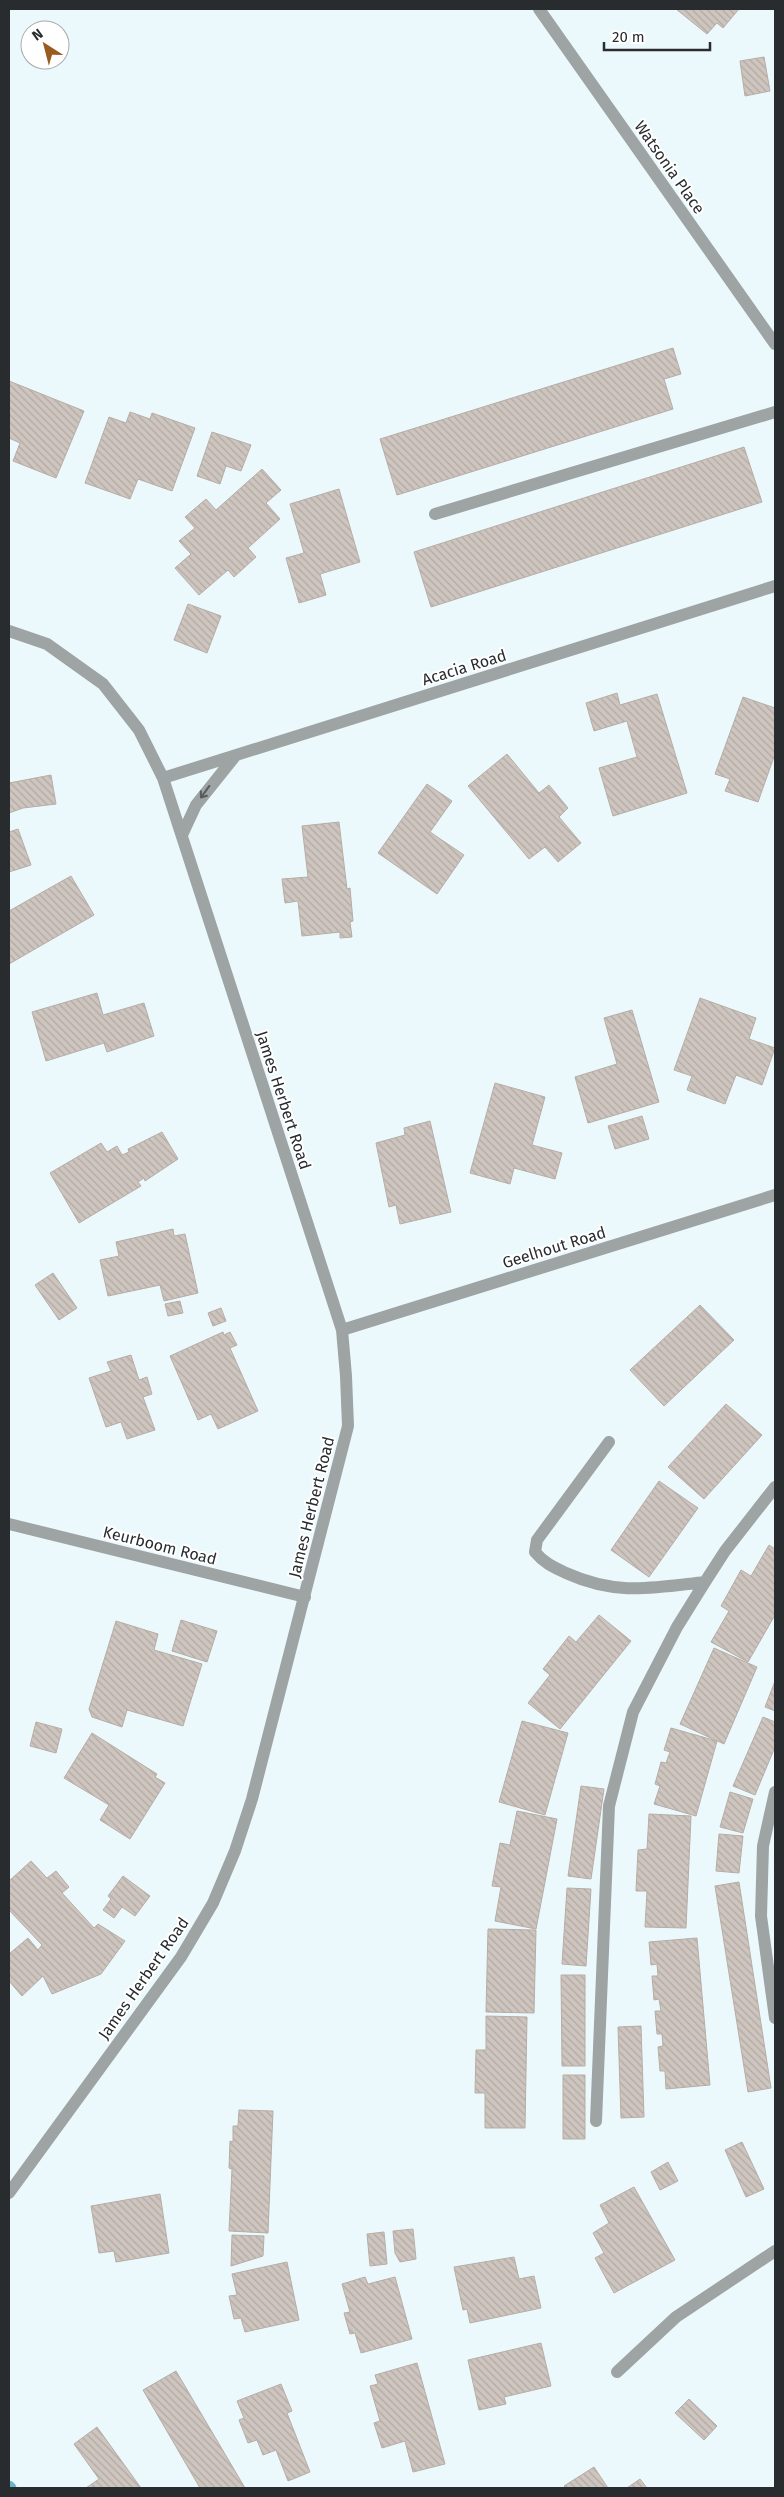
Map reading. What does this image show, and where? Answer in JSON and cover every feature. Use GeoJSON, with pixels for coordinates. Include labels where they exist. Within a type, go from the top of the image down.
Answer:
{"type":"FeatureCollection","features":[{"type":"Feature","properties":{"kind":"street","name":"Watsonia Place"},"geometry":{"type":"LineString","coordinates":[[539,9],[775,344]]}},
{"type":"Feature","properties":{"kind":"street"},"geometry":{"type":"LineString","coordinates":[[435,514],[775,412]]}},
{"type":"Feature","properties":{"kind":"street","name":"Acacia Road"},"geometry":{"type":"LineString","coordinates":[[163,778],[775,586]]}},
{"type":"Feature","properties":{"kind":"street","name":"James Herbert Road"},"geometry":{"type":"LineString","coordinates":[[9,631],[47,644],[103,684],[139,730],[163,778],[342,1330],[348,1426],[252,1799],[235,1851],[212,1903],[181,1957],[9,2193]]}},
{"type":"Feature","properties":{"kind":"street"},"geometry":{"type":"LineString","coordinates":[[182,835],[196,805],[236,755]]}},
{"type":"Feature","properties":{"kind":"street","name":"Geelhout Road"},"geometry":{"type":"LineString","coordinates":[[342,1330],[775,1195]]}},
{"type":"Feature","properties":{"kind":"street"},"geometry":{"type":"LineString","coordinates":[[609,1442],[537,1540],[535,1552],[543,1562],[580,1579],[610,1588],[634,1590],[705,1582]]}},
{"type":"Feature","properties":{"kind":"street"},"geometry":{"type":"LineString","coordinates":[[596,2121],[609,1806],[633,1712],[677,1627],[705,1582],[725,1551],[775,1487]]}},
{"type":"Feature","properties":{"kind":"street","name":"Keurboom Road"},"geometry":{"type":"LineString","coordinates":[[9,1524],[304,1597]]}},
{"type":"Feature","properties":{"kind":"street"},"geometry":{"type":"LineString","coordinates":[[775,1792],[763,1846],[761,1916],[775,2018]]}},
{"type":"Feature","properties":{"kind":"street"},"geometry":{"type":"LineString","coordinates":[[617,2372],[676,2318],[775,2251]]}},
{"type":"Feature","properties":{"kind":"building"},"geometry":{"type":"Polygon","coordinates":[[[676,9],[739,9],[723,28],[717,23],[707,34],[676,9]]]}},
{"type":"Feature","properties":{"kind":"building"},"geometry":{"type":"Polygon","coordinates":[[[764,57],[770,91],[745,96],[740,61],[764,57]]]}},
{"type":"Feature","properties":{"kind":"building"},"geometry":{"type":"Polygon","coordinates":[[[673,348],[681,374],[664,379],[673,409],[397,495],[380,439],[673,348]]]}},
{"type":"Feature","properties":{"kind":"building"},"geometry":{"type":"Polygon","coordinates":[[[9,381],[84,411],[56,478],[13,461],[20,443],[9,438],[9,381]]]}},
{"type":"Feature","properties":{"kind":"building"},"geometry":{"type":"Polygon","coordinates":[[[130,412],[150,419],[152,413],[195,428],[172,491],[138,479],[130,499],[85,483],[109,417],[126,423],[130,412]]]}},
{"type":"Feature","properties":{"kind":"building"},"geometry":{"type":"Polygon","coordinates":[[[212,432],[251,445],[241,471],[226,466],[220,484],[197,476],[212,432]]]}},
{"type":"Feature","properties":{"kind":"building"},"geometry":{"type":"Polygon","coordinates":[[[744,447],[762,502],[431,607],[414,552],[744,447]]]}},
{"type":"Feature","properties":{"kind":"building"},"geometry":{"type":"Polygon","coordinates":[[[262,469],[281,490],[266,503],[280,519],[248,548],[256,557],[234,577],[228,570],[199,595],[175,568],[191,554],[179,541],[195,528],[185,517],[206,499],[216,510],[262,469]]]}},
{"type":"Feature","properties":{"kind":"building"},"geometry":{"type":"Polygon","coordinates":[[[339,489],[360,562],[320,574],[326,595],[299,603],[286,558],[304,553],[290,504],[339,489]]]}},
{"type":"Feature","properties":{"kind":"building"},"geometry":{"type":"Polygon","coordinates":[[[188,604],[221,616],[207,653],[174,640],[188,604]]]}},
{"type":"Feature","properties":{"kind":"building"},"geometry":{"type":"Polygon","coordinates":[[[617,693],[620,705],[657,694],[687,793],[613,816],[599,768],[637,757],[627,721],[594,731],[586,703],[617,693]]]}},
{"type":"Feature","properties":{"kind":"building"},"geometry":{"type":"Polygon","coordinates":[[[743,697],[775,708],[775,754],[758,802],[725,791],[730,779],[715,774],[743,697]]]}},
{"type":"Feature","properties":{"kind":"building"},"geometry":{"type":"Polygon","coordinates":[[[507,754],[539,793],[549,785],[568,808],[559,817],[581,843],[558,862],[545,847],[529,859],[468,786],[507,754]]]}},
{"type":"Feature","properties":{"kind":"building"},"geometry":{"type":"Polygon","coordinates":[[[51,775],[56,804],[23,808],[9,813],[9,783],[51,775]]]}},
{"type":"Feature","properties":{"kind":"building"},"geometry":{"type":"Polygon","coordinates":[[[427,784],[452,801],[430,832],[464,855],[437,894],[378,853],[427,784]]]}},
{"type":"Feature","properties":{"kind":"building"},"geometry":{"type":"Polygon","coordinates":[[[339,822],[347,889],[350,888],[353,921],[350,922],[352,937],[340,938],[340,932],[302,936],[298,901],[285,903],[282,879],[308,877],[302,826],[339,822]]]}},
{"type":"Feature","properties":{"kind":"building"},"geometry":{"type":"Polygon","coordinates":[[[18,829],[31,865],[9,872],[9,832],[18,829]]]}},
{"type":"Feature","properties":{"kind":"building"},"geometry":{"type":"Polygon","coordinates":[[[71,876],[94,915],[9,964],[9,911],[71,876]]]}},
{"type":"Feature","properties":{"kind":"building"},"geometry":{"type":"Polygon","coordinates":[[[97,993],[103,1015],[144,1003],[154,1036],[107,1052],[104,1043],[46,1061],[32,1012],[97,993]]]}},
{"type":"Feature","properties":{"kind":"building"},"geometry":{"type":"Polygon","coordinates":[[[700,998],[756,1018],[749,1039],[775,1048],[762,1085],[736,1075],[725,1104],[687,1090],[692,1076],[674,1070],[700,998]]]}},
{"type":"Feature","properties":{"kind":"building"},"geometry":{"type":"Polygon","coordinates":[[[632,1010],[659,1102],[588,1123],[575,1077],[617,1064],[604,1018],[632,1010]]]}},
{"type":"Feature","properties":{"kind":"building"},"geometry":{"type":"Polygon","coordinates":[[[495,1083],[545,1097],[532,1145],[562,1153],[555,1179],[514,1168],[510,1184],[470,1173],[495,1083]]]}},
{"type":"Feature","properties":{"kind":"building"},"geometry":{"type":"Polygon","coordinates":[[[642,1116],[649,1139],[615,1149],[608,1126],[642,1116]]]}},
{"type":"Feature","properties":{"kind":"building"},"geometry":{"type":"Polygon","coordinates":[[[430,1121],[451,1212],[400,1224],[396,1205],[389,1207],[376,1143],[405,1135],[404,1128],[430,1121]]]}},
{"type":"Feature","properties":{"kind":"building"},"geometry":{"type":"Polygon","coordinates":[[[162,1132],[178,1159],[145,1181],[144,1178],[138,1182],[141,1186],[79,1223],[50,1173],[101,1143],[107,1152],[117,1146],[122,1155],[129,1152],[128,1149],[162,1132]]]}},
{"type":"Feature","properties":{"kind":"building"},"geometry":{"type":"Polygon","coordinates":[[[173,1229],[174,1236],[185,1234],[198,1293],[164,1301],[160,1285],[108,1296],[100,1260],[119,1256],[116,1242],[173,1229]]]}},
{"type":"Feature","properties":{"kind":"building"},"geometry":{"type":"Polygon","coordinates":[[[53,1273],[77,1308],[59,1320],[35,1285],[53,1273]]]}},
{"type":"Feature","properties":{"kind":"building"},"geometry":{"type":"Polygon","coordinates":[[[180,1301],[183,1313],[168,1316],[165,1304],[180,1301]]]}},
{"type":"Feature","properties":{"kind":"building"},"geometry":{"type":"Polygon","coordinates":[[[700,1305],[734,1340],[664,1406],[630,1370],[700,1305]]]}},
{"type":"Feature","properties":{"kind":"building"},"geometry":{"type":"Polygon","coordinates":[[[221,1308],[226,1321],[213,1326],[208,1313],[221,1308]]]}},
{"type":"Feature","properties":{"kind":"building"},"geometry":{"type":"Polygon","coordinates":[[[223,1332],[224,1335],[230,1332],[237,1345],[230,1348],[258,1411],[218,1429],[211,1414],[198,1420],[170,1356],[223,1332]]]}},
{"type":"Feature","properties":{"kind":"building"},"geometry":{"type":"Polygon","coordinates":[[[131,1355],[139,1380],[147,1377],[152,1394],[143,1397],[155,1430],[127,1439],[121,1422],[106,1427],[89,1378],[111,1371],[107,1362],[131,1355]]]}},
{"type":"Feature","properties":{"kind":"building"},"geometry":{"type":"Polygon","coordinates":[[[726,1404],[762,1435],[704,1499],[668,1467],[726,1404]]]}},
{"type":"Feature","properties":{"kind":"building"},"geometry":{"type":"Polygon","coordinates":[[[659,1481],[698,1508],[649,1577],[611,1550],[659,1481]]]}},
{"type":"Feature","properties":{"kind":"building"},"geometry":{"type":"Polygon","coordinates":[[[769,1545],[775,1549],[775,1615],[748,1662],[711,1642],[729,1611],[721,1606],[741,1570],[751,1576],[769,1545]]]}},
{"type":"Feature","properties":{"kind":"building"},"geometry":{"type":"Polygon","coordinates":[[[599,1615],[631,1641],[560,1729],[528,1703],[550,1675],[543,1669],[569,1636],[576,1642],[599,1615]]]}},
{"type":"Feature","properties":{"kind":"building"},"geometry":{"type":"Polygon","coordinates":[[[181,1620],[217,1631],[207,1662],[172,1651],[181,1620]]]}},
{"type":"Feature","properties":{"kind":"building"},"geometry":{"type":"Polygon","coordinates":[[[116,1621],[158,1634],[154,1650],[202,1664],[183,1726],[127,1710],[122,1727],[92,1717],[89,1709],[116,1621]]]}},
{"type":"Feature","properties":{"kind":"building"},"geometry":{"type":"Polygon","coordinates":[[[714,1648],[757,1667],[724,1744],[680,1724],[714,1648]]]}},
{"type":"Feature","properties":{"kind":"building"},"geometry":{"type":"Polygon","coordinates":[[[775,1681],[775,1711],[765,1707],[775,1681]]]}},
{"type":"Feature","properties":{"kind":"building"},"geometry":{"type":"Polygon","coordinates":[[[763,1717],[775,1722],[775,1747],[755,1795],[733,1786],[763,1717]]]}},
{"type":"Feature","properties":{"kind":"building"},"geometry":{"type":"Polygon","coordinates":[[[522,1721],[568,1733],[545,1815],[499,1802],[522,1721]]]}},
{"type":"Feature","properties":{"kind":"building"},"geometry":{"type":"Polygon","coordinates":[[[36,1722],[62,1729],[56,1753],[30,1746],[36,1722]]]}},
{"type":"Feature","properties":{"kind":"building"},"geometry":{"type":"Polygon","coordinates":[[[671,1728],[717,1741],[696,1816],[654,1804],[660,1786],[655,1784],[661,1762],[666,1763],[670,1752],[664,1750],[671,1728]]]}},
{"type":"Feature","properties":{"kind":"building"},"geometry":{"type":"Polygon","coordinates":[[[92,1733],[157,1774],[155,1777],[165,1783],[130,1839],[100,1820],[109,1805],[64,1778],[92,1733]]]}},
{"type":"Feature","properties":{"kind":"building"},"geometry":{"type":"Polygon","coordinates":[[[581,1786],[604,1789],[591,1879],[568,1876],[581,1786]]]}},
{"type":"Feature","properties":{"kind":"building"},"geometry":{"type":"Polygon","coordinates":[[[730,1792],[753,1799],[743,1833],[720,1827],[730,1792]]]}},
{"type":"Feature","properties":{"kind":"building"},"geometry":{"type":"Polygon","coordinates":[[[517,1811],[557,1819],[536,1929],[495,1921],[501,1887],[492,1886],[500,1843],[510,1845],[517,1811]]]}},
{"type":"Feature","properties":{"kind":"building"},"geometry":{"type":"Polygon","coordinates":[[[649,1814],[691,1816],[686,1928],[645,1927],[647,1891],[636,1891],[638,1850],[647,1849],[649,1814]]]}},
{"type":"Feature","properties":{"kind":"building"},"geometry":{"type":"Polygon","coordinates":[[[719,1834],[743,1836],[739,1873],[716,1871],[719,1834]]]}},
{"type":"Feature","properties":{"kind":"building"},"geometry":{"type":"Polygon","coordinates":[[[31,1861],[47,1878],[56,1871],[69,1887],[62,1893],[94,1928],[98,1924],[125,1941],[101,1974],[52,1994],[43,1976],[22,1996],[9,1981],[9,1954],[28,1938],[38,1950],[42,1945],[9,1910],[9,1881],[31,1861]]]}},
{"type":"Feature","properties":{"kind":"building"},"geometry":{"type":"Polygon","coordinates":[[[123,1876],[150,1896],[135,1916],[122,1907],[114,1918],[103,1910],[111,1899],[108,1896],[123,1876]]]}},
{"type":"Feature","properties":{"kind":"building"},"geometry":{"type":"Polygon","coordinates":[[[739,1882],[771,2088],[748,2092],[715,1886],[739,1882]]]}},
{"type":"Feature","properties":{"kind":"building"},"geometry":{"type":"Polygon","coordinates":[[[567,1888],[591,1889],[586,1966],[562,1964],[567,1888]]]}},
{"type":"Feature","properties":{"kind":"building"},"geometry":{"type":"Polygon","coordinates":[[[488,1929],[536,1930],[534,2013],[486,2012],[488,1929]]]}},
{"type":"Feature","properties":{"kind":"building"},"geometry":{"type":"Polygon","coordinates":[[[697,1938],[710,2085],[666,2089],[665,2071],[660,2071],[658,2047],[663,2046],[662,2034],[657,2034],[655,2011],[661,2011],[659,1999],[654,2000],[652,1976],[658,1976],[657,1964],[651,1965],[649,1942],[697,1938]]]}},
{"type":"Feature","properties":{"kind":"building"},"geometry":{"type":"Polygon","coordinates":[[[561,1975],[585,1975],[585,2066],[562,2066],[561,1975]]]}},
{"type":"Feature","properties":{"kind":"building"},"geometry":{"type":"Polygon","coordinates":[[[486,2016],[527,2017],[525,2128],[485,2128],[485,2093],[475,2093],[476,2050],[486,2050],[486,2016]]]}},
{"type":"Feature","properties":{"kind":"building"},"geometry":{"type":"Polygon","coordinates":[[[641,2026],[644,2117],[621,2118],[618,2027],[641,2026]]]}},
{"type":"Feature","properties":{"kind":"building"},"geometry":{"type":"Polygon","coordinates":[[[563,2075],[585,2075],[585,2139],[563,2139],[563,2075]]]}},
{"type":"Feature","properties":{"kind":"building"},"geometry":{"type":"Polygon","coordinates":[[[239,2110],[273,2111],[268,2233],[229,2231],[232,2169],[229,2168],[230,2141],[233,2142],[233,2126],[238,2126],[239,2110]]]}},
{"type":"Feature","properties":{"kind":"building"},"geometry":{"type":"Polygon","coordinates":[[[742,2142],[764,2189],[746,2197],[725,2150],[742,2142]]]}},
{"type":"Feature","properties":{"kind":"building"},"geometry":{"type":"Polygon","coordinates":[[[668,2162],[678,2181],[660,2190],[651,2172],[668,2162]]]}},
{"type":"Feature","properties":{"kind":"building"},"geometry":{"type":"Polygon","coordinates":[[[634,2187],[675,2260],[614,2293],[595,2258],[604,2253],[593,2233],[609,2223],[600,2205],[634,2187]]]}},
{"type":"Feature","properties":{"kind":"building"},"geometry":{"type":"Polygon","coordinates":[[[160,2194],[169,2253],[116,2262],[114,2251],[99,2253],[91,2206],[160,2194]]]}},
{"type":"Feature","properties":{"kind":"building"},"geometry":{"type":"Polygon","coordinates":[[[413,2229],[416,2259],[400,2262],[395,2253],[393,2231],[413,2229]]]}},
{"type":"Feature","properties":{"kind":"building"},"geometry":{"type":"Polygon","coordinates":[[[384,2232],[387,2264],[370,2266],[367,2234],[384,2232]]]}},
{"type":"Feature","properties":{"kind":"building"},"geometry":{"type":"Polygon","coordinates":[[[232,2235],[264,2236],[263,2256],[231,2266],[232,2235]]]}},
{"type":"Feature","properties":{"kind":"building"},"geometry":{"type":"Polygon","coordinates":[[[514,2257],[519,2279],[534,2276],[541,2308],[470,2323],[467,2309],[463,2310],[454,2267],[514,2257]]]}},
{"type":"Feature","properties":{"kind":"building"},"geometry":{"type":"Polygon","coordinates":[[[287,2262],[299,2320],[245,2332],[241,2318],[234,2319],[229,2296],[237,2295],[232,2274],[287,2262]]]}},
{"type":"Feature","properties":{"kind":"building"},"geometry":{"type":"Polygon","coordinates":[[[365,2277],[368,2284],[395,2277],[412,2339],[361,2353],[355,2333],[350,2334],[344,2313],[350,2312],[342,2284],[365,2277]]]}},
{"type":"Feature","properties":{"kind":"building"},"geometry":{"type":"Polygon","coordinates":[[[541,2343],[551,2386],[504,2397],[506,2404],[479,2410],[468,2360],[541,2343]]]}},
{"type":"Feature","properties":{"kind":"building"},"geometry":{"type":"Polygon","coordinates":[[[417,2363],[445,2464],[413,2472],[405,2441],[382,2448],[374,2423],[380,2421],[370,2386],[378,2384],[375,2375],[417,2363]]]}},
{"type":"Feature","properties":{"kind":"building"},"geometry":{"type":"Polygon","coordinates":[[[176,2371],[245,2488],[200,2488],[143,2390],[176,2371]]]}},
{"type":"Feature","properties":{"kind":"building"},"geometry":{"type":"Polygon","coordinates":[[[281,2384],[292,2411],[287,2413],[310,2472],[288,2481],[276,2450],[263,2455],[257,2440],[248,2443],[239,2420],[244,2418],[237,2401],[281,2384]]]}},
{"type":"Feature","properties":{"kind":"building"},"geometry":{"type":"Polygon","coordinates":[[[689,2399],[717,2426],[704,2440],[675,2413],[689,2399]]]}},
{"type":"Feature","properties":{"kind":"building"},"geometry":{"type":"Polygon","coordinates":[[[97,2427],[141,2488],[86,2488],[99,2479],[74,2444],[97,2427]]]}},
{"type":"Feature","properties":{"kind":"building"},"geometry":{"type":"Polygon","coordinates":[[[594,2467],[608,2488],[566,2488],[564,2486],[594,2467]]]}},
{"type":"Feature","properties":{"kind":"building"},"geometry":{"type":"Polygon","coordinates":[[[640,2479],[647,2488],[627,2488],[640,2479]]]}}]}
